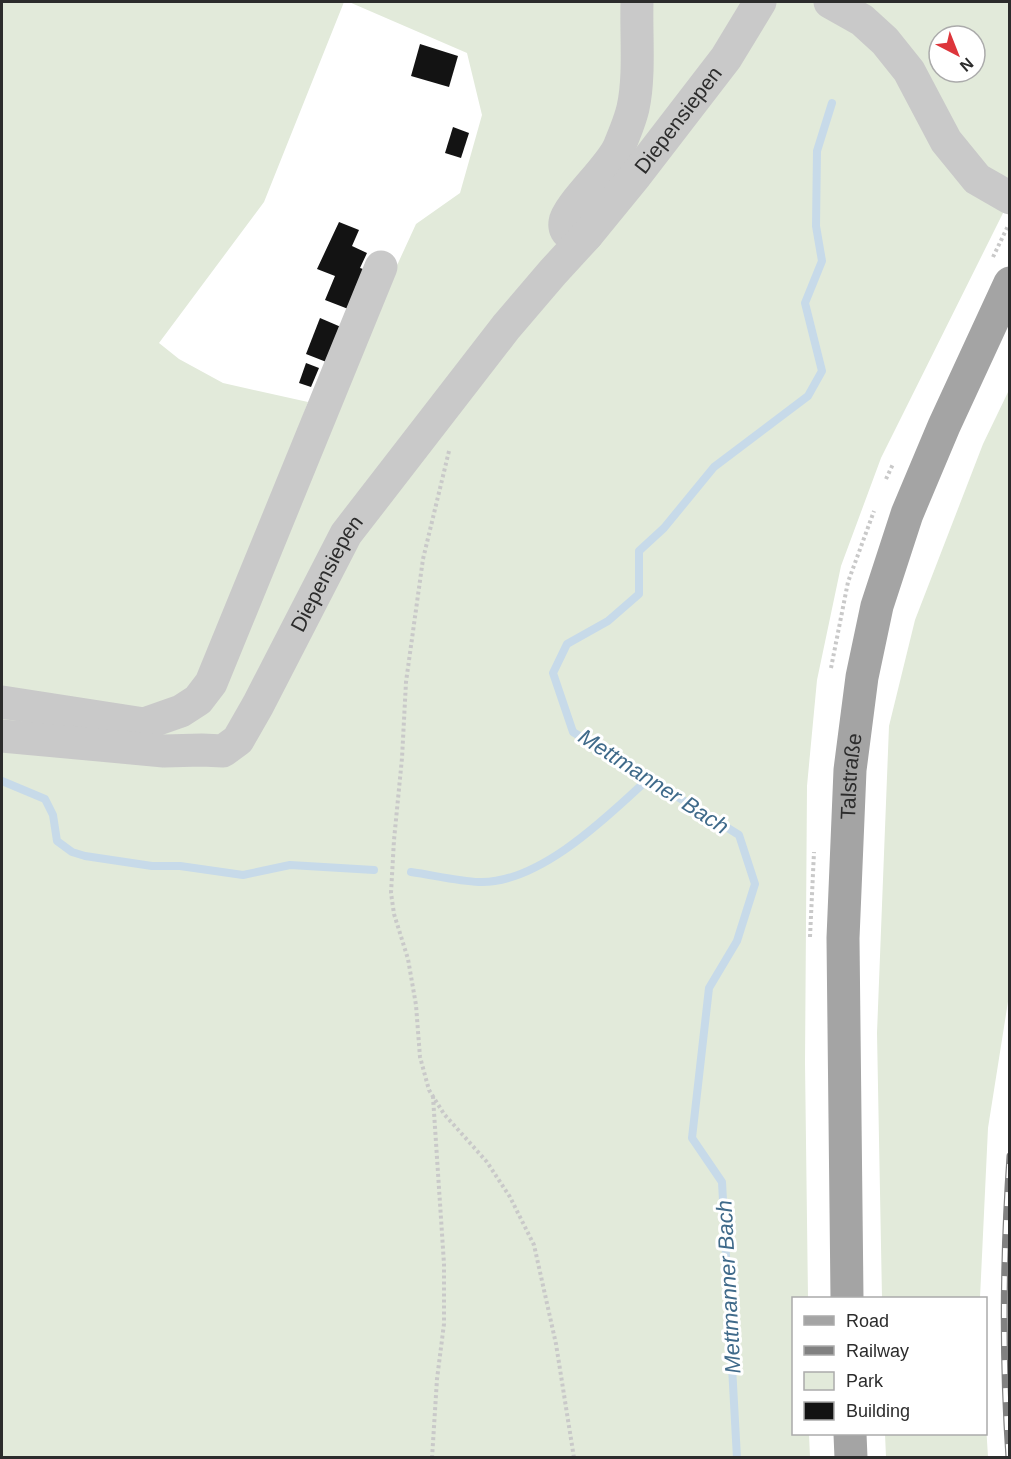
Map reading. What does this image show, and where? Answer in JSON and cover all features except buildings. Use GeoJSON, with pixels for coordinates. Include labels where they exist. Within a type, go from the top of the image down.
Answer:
{"type":"FeatureCollection","features":[{"type":"Feature","properties":{"kind":"main road","name":"Talstraße"},"geometry":{"type":"LineString","coordinates":[[847,1297],[843,938],[850,770],[862,677],[877,606],[907,514],[944,426],[1010,283]]}},
{"type":"Feature","properties":{"kind":"main road"},"geometry":{"type":"LineString","coordinates":[[850,1435],[851,1458]]}},
{"type":"Feature","properties":{"kind":"lane","name":"Diepensiepen"},"geometry":{"type":"LineString","coordinates":[[587,235],[573,236],[566,230],[565,224],[569,212],[606,169],[618,149],[633,108],[637,2]]}},
{"type":"Feature","properties":{"kind":"lane","name":"Diepensiepen"},"geometry":{"type":"LineString","coordinates":[[2,736],[164,751],[223,751],[237,740],[258,705],[346,534],[507,327],[636,175],[726,58],[760,2]]}},
{"type":"Feature","properties":{"kind":"lane"},"geometry":{"type":"LineString","coordinates":[[830,2],[862,20],[885,41],[909,71],[946,141],[978,179],[1010,198]]}},
{"type":"Feature","properties":{"kind":"lane"},"geometry":{"type":"LineString","coordinates":[[2,702],[144,724],[181,711],[198,700],[211,683],[381,267]]}},
{"type":"Feature","properties":{"kind":"path"},"geometry":{"type":"LineString","coordinates":[[451,443],[423,559],[406,682],[391,893],[394,914],[408,959],[416,1005],[420,1057],[433,1096],[444,1114],[487,1162],[510,1197],[534,1245],[556,1344],[574,1458]]}},
{"type":"Feature","properties":{"kind":"path"},"geometry":{"type":"LineString","coordinates":[[432,1458],[437,1379],[444,1324],[444,1274],[433,1096]]}},
{"type":"Feature","properties":{"kind":"green space"},"geometry":{"type":"Polygon","coordinates":[[[2,2],[344,2],[264,202],[159,343],[179,359],[223,383],[308,402],[207,678],[145,717],[2,694],[2,2]]]}},
{"type":"Feature","properties":{"kind":"green space"},"geometry":{"type":"Polygon","coordinates":[[[349,2],[1009,2],[1009,201],[881,458],[841,566],[817,680],[807,786],[805,1063],[808,1297],[792,1297],[792,1435],[809,1435],[810,1457],[2,1458],[2,714],[200,717],[331,409],[416,224],[460,193],[482,115],[467,53],[349,2]]]}},
{"type":"Feature","properties":{"kind":"green space"},"geometry":{"type":"Polygon","coordinates":[[[1009,390],[1010,989],[988,1128],[980,1297],[882,1297],[877,1033],[889,726],[915,620],[983,444],[1009,390]]]}},
{"type":"Feature","properties":{"kind":"green space"},"geometry":{"type":"Polygon","coordinates":[[[885,1435],[987,1435],[988,1457],[886,1457],[885,1435]]]}},
{"type":"Feature","properties":{"kind":"waterway","name":"Mettmanner Bach"},"geometry":{"type":"LineString","coordinates":[[737,1458],[722,1182],[692,1138],[709,988],[737,941],[755,884],[739,835],[573,732],[553,673],[567,644],[608,621],[639,594],[639,551],[664,528],[714,467],[808,396],[822,371],[805,303],[822,261],[816,226],[817,151],[832,103]]}},
{"type":"Feature","properties":{"kind":"waterway"},"geometry":{"type":"LineString","coordinates":[[411,872],[479,882],[502,880],[525,872],[571,846],[648,779]]}},
{"type":"Feature","properties":{"kind":"waterway"},"geometry":{"type":"LineString","coordinates":[[2,781],[45,799],[53,815],[57,841],[72,852],[85,856],[152,866],[180,866],[243,875],[290,865],[374,870]]}},
{"type":"Feature","properties":{"kind":"railway"},"geometry":{"type":"LineString","coordinates":[[1009,1458],[1004,1307],[1010,1156]]}}]}
